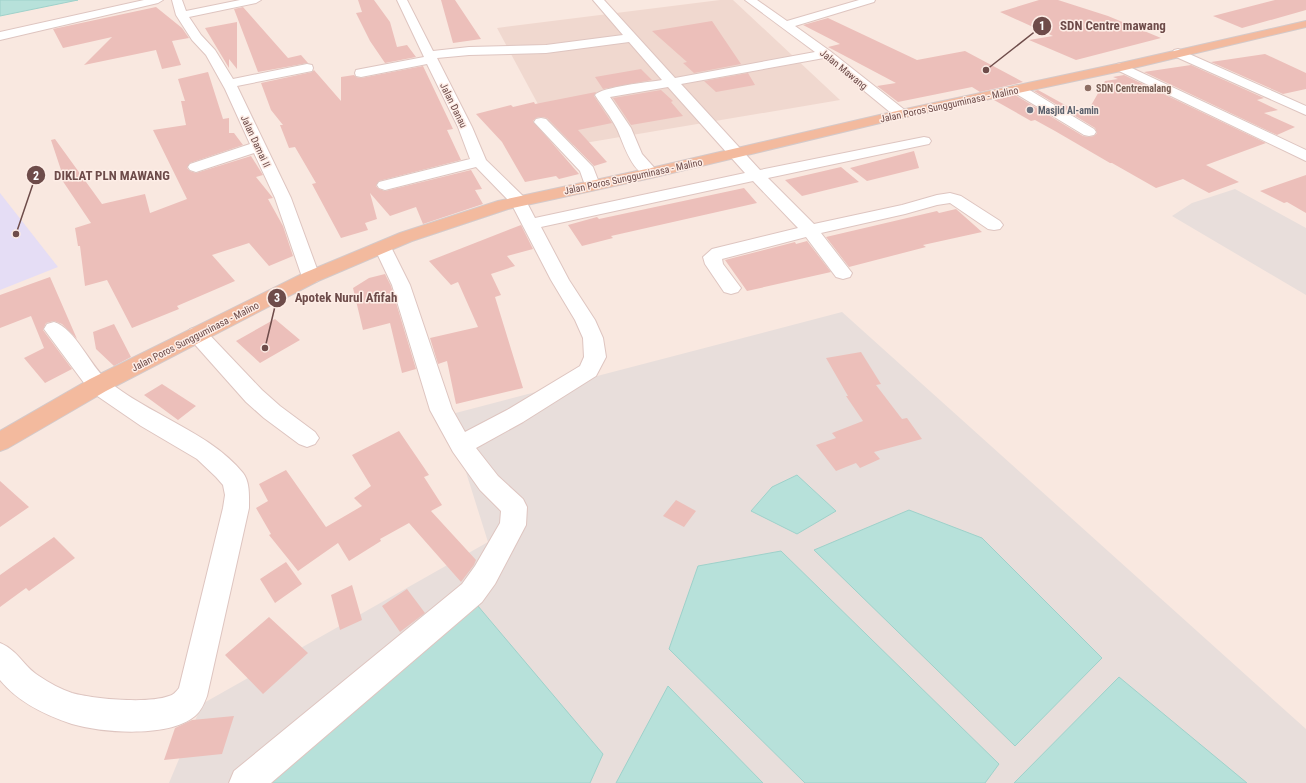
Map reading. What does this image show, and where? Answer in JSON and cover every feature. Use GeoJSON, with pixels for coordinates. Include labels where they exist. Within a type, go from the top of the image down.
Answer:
{"type":"FeatureCollection","features":[{"type":"Feature","properties":{"kind":"main road","name":"Jalan Poros Sungguminasa - Malino"},"geometry":{"type":"LineString","coordinates":[[0,442],[98,386],[311,277],[383,247],[454,221],[518,201],[651,173],[901,114],[1121,67],[1184,56],[1305,25]]}},
{"type":"Feature","properties":{"kind":"street"},"geometry":{"type":"LineString","coordinates":[[0,36],[158,0]]}},
{"type":"Feature","properties":{"kind":"street","name":"Jalan Damai II"},"geometry":{"type":"LineString","coordinates":[[177,0],[182,15],[196,37],[211,53],[229,84],[259,146],[283,198],[311,277]]}},
{"type":"Feature","properties":{"kind":"street"},"geometry":{"type":"LineString","coordinates":[[199,11],[219,0]]}},
{"type":"Feature","properties":{"kind":"street"},"geometry":{"type":"LineString","coordinates":[[182,15],[256,0]]}},
{"type":"Feature","properties":{"kind":"street","name":"Jalan Danau"},"geometry":{"type":"LineString","coordinates":[[402,0],[465,128],[479,162],[518,201],[593,338],[595,357],[588,371],[515,416],[461,445]]}},
{"type":"Feature","properties":{"kind":"street"},"geometry":{"type":"LineString","coordinates":[[598,0],[630,38],[672,82],[735,153],[810,230],[843,273]]}},
{"type":"Feature","properties":{"kind":"street","name":"Jalan Mawang"},"geometry":{"type":"LineString","coordinates":[[750,0],[826,54],[901,114]]}},
{"type":"Feature","properties":{"kind":"street"},"geometry":{"type":"LineString","coordinates":[[787,25],[870,0]]}},
{"type":"Feature","properties":{"kind":"street"},"geometry":{"type":"LineString","coordinates":[[361,73],[430,57],[462,52],[546,49],[630,38]]}},
{"type":"Feature","properties":{"kind":"street"},"geometry":{"type":"LineString","coordinates":[[651,173],[635,156],[624,128],[602,95],[826,54]]}},
{"type":"Feature","properties":{"kind":"street"},"geometry":{"type":"LineString","coordinates":[[1184,56],[1306,111]]}},
{"type":"Feature","properties":{"kind":"street"},"geometry":{"type":"LineString","coordinates":[[1121,67],[1306,156]]}},
{"type":"Feature","properties":{"kind":"street"},"geometry":{"type":"LineString","coordinates":[[229,84],[307,68]]}},
{"type":"Feature","properties":{"kind":"street"},"geometry":{"type":"LineString","coordinates":[[1018,89],[1089,132]]}},
{"type":"Feature","properties":{"kind":"street"},"geometry":{"type":"LineString","coordinates":[[541,122],[587,170],[592,185]]}},
{"type":"Feature","properties":{"kind":"street"},"geometry":{"type":"LineString","coordinates":[[531,224],[757,175],[924,141]]}},
{"type":"Feature","properties":{"kind":"street"},"geometry":{"type":"LineString","coordinates":[[196,167],[259,146]]}},
{"type":"Feature","properties":{"kind":"street"},"geometry":{"type":"LineString","coordinates":[[385,185],[479,162]]}},
{"type":"Feature","properties":{"kind":"street"},"geometry":{"type":"LineString","coordinates":[[731,288],[714,264],[712,257],[718,253],[810,230],[950,198],[994,225]]}},
{"type":"Feature","properties":{"kind":"street"},"geometry":{"type":"LineString","coordinates":[[246,783],[472,593],[485,575],[513,525],[514,507],[489,483],[461,445],[441,410],[401,285],[383,247]]}},
{"type":"Feature","properties":{"kind":"street"},"geometry":{"type":"LineString","coordinates":[[0,658],[26,686],[73,709],[122,716],[153,714],[176,710],[186,704],[192,696],[208,634],[236,508],[238,495],[235,481],[205,452],[150,420],[98,386],[78,356],[54,329]]}},
{"type":"Feature","properties":{"kind":"street"},"geometry":{"type":"LineString","coordinates":[[198,334],[254,396],[272,412],[308,438]]}},
{"type":"Feature","properties":{"kind":"shaded area"},"geometry":{"type":"Polygon","coordinates":[[[720,0],[733,0],[840,100],[561,147],[497,28],[720,0]]]}},
{"type":"Feature","properties":{"kind":"shaded area"},"geometry":{"type":"Polygon","coordinates":[[[1235,189],[1306,228],[1306,295],[1172,216],[1192,203],[1235,189]]]}},
{"type":"Feature","properties":{"kind":"shaded area"},"geometry":{"type":"Polygon","coordinates":[[[0,193],[58,267],[0,290],[0,193]]]}},
{"type":"Feature","properties":{"kind":"shaded area"},"geometry":{"type":"Polygon","coordinates":[[[842,312],[1306,729],[1306,783],[169,783],[202,704],[488,542],[448,415],[842,312]]]}},
{"type":"Feature","properties":{"kind":"water"},"geometry":{"type":"Polygon","coordinates":[[[0,0],[78,0],[0,16],[0,0]]]}},
{"type":"Feature","properties":{"kind":"water"},"geometry":{"type":"Polygon","coordinates":[[[797,475],[836,511],[797,534],[751,511],[772,487],[797,475]]]}},
{"type":"Feature","properties":{"kind":"water"},"geometry":{"type":"Polygon","coordinates":[[[909,510],[982,538],[1102,658],[1015,746],[814,550],[909,510]]]}},
{"type":"Feature","properties":{"kind":"water"},"geometry":{"type":"Polygon","coordinates":[[[781,551],[999,764],[985,783],[805,783],[669,649],[698,566],[781,551]]]}},
{"type":"Feature","properties":{"kind":"water"},"geometry":{"type":"Polygon","coordinates":[[[472,599],[603,754],[590,783],[257,783],[472,599]]]}},
{"type":"Feature","properties":{"kind":"water"},"geometry":{"type":"Polygon","coordinates":[[[1119,677],[1247,783],[1014,783],[1119,677]]]}},
{"type":"Feature","properties":{"kind":"water"},"geometry":{"type":"Polygon","coordinates":[[[668,686],[763,783],[616,783],[668,686]]]}},
{"type":"Feature","properties":{"kind":"building"},"geometry":{"type":"Polygon","coordinates":[[[358,0],[374,0],[390,22],[397,47],[407,45],[416,57],[385,63],[370,41],[356,13],[362,12],[358,0]]]}},
{"type":"Feature","properties":{"kind":"building"},"geometry":{"type":"Polygon","coordinates":[[[441,0],[455,0],[481,39],[453,43],[441,0]]]}},
{"type":"Feature","properties":{"kind":"building"},"geometry":{"type":"Polygon","coordinates":[[[1039,0],[1058,0],[1108,16],[1161,38],[1076,60],[1029,40],[1053,36],[1000,12],[1039,0]]]}},
{"type":"Feature","properties":{"kind":"building"},"geometry":{"type":"Polygon","coordinates":[[[1275,0],[1306,0],[1306,10],[1242,28],[1213,16],[1275,0]]]}},
{"type":"Feature","properties":{"kind":"building"},"geometry":{"type":"Polygon","coordinates":[[[156,7],[182,28],[189,38],[172,41],[181,65],[162,69],[156,50],[84,65],[112,37],[63,48],[53,29],[156,7]]]}},
{"type":"Feature","properties":{"kind":"building"},"geometry":{"type":"Polygon","coordinates":[[[243,7],[288,58],[301,55],[308,63],[258,72],[234,9],[243,7]]]}},
{"type":"Feature","properties":{"kind":"building"},"geometry":{"type":"Polygon","coordinates":[[[828,18],[917,60],[965,51],[1023,82],[980,92],[972,87],[898,102],[877,86],[896,83],[828,47],[840,44],[803,25],[828,18]]]}},
{"type":"Feature","properties":{"kind":"building"},"geometry":{"type":"Polygon","coordinates":[[[712,21],[741,64],[694,73],[683,63],[687,62],[652,31],[712,21]]]}},
{"type":"Feature","properties":{"kind":"building"},"geometry":{"type":"Polygon","coordinates":[[[237,22],[237,69],[229,59],[229,68],[205,28],[237,22]]]}},
{"type":"Feature","properties":{"kind":"building"},"geometry":{"type":"Polygon","coordinates":[[[1265,54],[1306,73],[1306,89],[1283,94],[1211,62],[1265,54]]]}},
{"type":"Feature","properties":{"kind":"building"},"geometry":{"type":"Polygon","coordinates":[[[1191,65],[1264,98],[1257,100],[1278,110],[1264,113],[1295,127],[1277,135],[1144,72],[1191,65]]]}},
{"type":"Feature","properties":{"kind":"building"},"geometry":{"type":"Polygon","coordinates":[[[423,66],[453,129],[447,130],[461,160],[379,181],[376,186],[385,191],[471,170],[482,189],[475,190],[483,204],[423,224],[416,207],[390,216],[370,193],[377,219],[365,223],[368,230],[341,238],[312,184],[316,183],[295,147],[289,148],[280,125],[283,125],[271,110],[261,83],[312,72],[314,70],[341,101],[341,77],[354,75],[361,78],[423,66]]]}},
{"type":"Feature","properties":{"kind":"building"},"geometry":{"type":"Polygon","coordinates":[[[641,69],[652,80],[603,89],[595,77],[641,69]]]}},
{"type":"Feature","properties":{"kind":"building"},"geometry":{"type":"Polygon","coordinates":[[[208,72],[223,119],[229,118],[229,133],[234,133],[243,145],[190,163],[187,168],[196,173],[251,156],[263,175],[256,177],[273,198],[268,199],[283,226],[293,256],[269,266],[249,243],[212,255],[235,281],[177,306],[179,309],[132,328],[107,280],[85,286],[80,246],[78,246],[75,228],[91,223],[60,177],[63,176],[51,140],[55,139],[102,204],[145,194],[150,213],[187,199],[153,130],[186,125],[181,101],[185,101],[178,79],[208,72]]]}},
{"type":"Feature","properties":{"kind":"building"},"geometry":{"type":"Polygon","coordinates":[[[748,73],[755,85],[716,92],[704,81],[748,73]]]}},
{"type":"Feature","properties":{"kind":"building"},"geometry":{"type":"Polygon","coordinates":[[[1124,75],[1266,143],[1206,165],[1239,182],[1209,193],[1183,179],[1156,188],[1035,120],[1031,121],[994,100],[1015,95],[1083,136],[1089,137],[1094,136],[1097,133],[1095,128],[1034,91],[1038,90],[1085,116],[1105,81],[1118,79],[1113,77],[1124,75]]]}},
{"type":"Feature","properties":{"kind":"building"},"geometry":{"type":"Polygon","coordinates":[[[661,90],[673,101],[671,102],[683,116],[631,125],[613,98],[661,90]]]}},
{"type":"Feature","properties":{"kind":"building"},"geometry":{"type":"Polygon","coordinates":[[[596,92],[594,96],[612,123],[578,130],[607,162],[594,166],[547,118],[536,118],[533,121],[579,174],[559,179],[556,176],[525,182],[502,142],[476,114],[511,105],[513,107],[534,102],[535,104],[596,92]]]}},
{"type":"Feature","properties":{"kind":"building"},"geometry":{"type":"Polygon","coordinates":[[[914,151],[919,168],[867,181],[850,168],[914,151]]]}},
{"type":"Feature","properties":{"kind":"building"},"geometry":{"type":"Polygon","coordinates":[[[841,167],[859,182],[802,196],[785,180],[841,167]]]}},
{"type":"Feature","properties":{"kind":"building"},"geometry":{"type":"Polygon","coordinates":[[[1306,175],[1306,213],[1287,202],[1284,203],[1260,191],[1306,175]]]}},
{"type":"Feature","properties":{"kind":"building"},"geometry":{"type":"Polygon","coordinates":[[[744,188],[757,203],[611,236],[613,238],[582,246],[568,225],[597,217],[599,219],[744,188]]]}},
{"type":"Feature","properties":{"kind":"building"},"geometry":{"type":"Polygon","coordinates":[[[956,209],[982,232],[923,245],[926,247],[849,267],[826,237],[937,211],[939,213],[956,209]]]}},
{"type":"Feature","properties":{"kind":"building"},"geometry":{"type":"Polygon","coordinates":[[[521,225],[533,249],[507,256],[515,266],[491,274],[501,295],[495,297],[523,388],[456,404],[447,361],[438,364],[430,338],[478,327],[458,282],[451,285],[429,261],[521,225]]]}},
{"type":"Feature","properties":{"kind":"building"},"geometry":{"type":"Polygon","coordinates":[[[807,241],[831,272],[747,291],[725,260],[795,242],[796,244],[807,241]]]}},
{"type":"Feature","properties":{"kind":"building"},"geometry":{"type":"Polygon","coordinates":[[[385,274],[391,286],[416,369],[402,373],[390,323],[363,330],[353,288],[369,278],[385,274]]]}},
{"type":"Feature","properties":{"kind":"building"},"geometry":{"type":"Polygon","coordinates":[[[50,277],[77,339],[62,324],[54,321],[46,323],[43,330],[72,369],[45,383],[24,358],[44,348],[31,316],[0,328],[0,295],[50,277]]]}},
{"type":"Feature","properties":{"kind":"building"},"geometry":{"type":"Polygon","coordinates":[[[275,319],[300,340],[260,363],[236,341],[275,319]]]}},
{"type":"Feature","properties":{"kind":"building"},"geometry":{"type":"Polygon","coordinates":[[[114,324],[131,357],[114,366],[96,349],[93,332],[114,324]]]}},
{"type":"Feature","properties":{"kind":"building"},"geometry":{"type":"Polygon","coordinates":[[[861,352],[881,384],[876,385],[902,419],[907,418],[922,439],[874,452],[880,459],[860,468],[856,463],[836,471],[816,445],[836,438],[832,433],[863,421],[846,396],[848,396],[826,358],[861,352]]]}},
{"type":"Feature","properties":{"kind":"building"},"geometry":{"type":"Polygon","coordinates":[[[162,384],[196,406],[178,420],[144,395],[162,384]]]}},
{"type":"Feature","properties":{"kind":"building"},"geometry":{"type":"Polygon","coordinates":[[[399,431],[429,475],[424,477],[442,505],[431,511],[476,560],[474,565],[461,582],[409,523],[380,539],[381,541],[349,561],[338,543],[298,571],[269,535],[271,534],[256,508],[268,501],[259,484],[286,470],[326,527],[362,506],[354,498],[371,486],[352,455],[399,431]]]}},
{"type":"Feature","properties":{"kind":"building"},"geometry":{"type":"Polygon","coordinates":[[[0,481],[29,507],[0,527],[0,481]]]}},
{"type":"Feature","properties":{"kind":"building"},"geometry":{"type":"Polygon","coordinates":[[[676,500],[696,511],[684,527],[663,516],[676,500]]]}},
{"type":"Feature","properties":{"kind":"building"},"geometry":{"type":"Polygon","coordinates":[[[54,537],[75,558],[29,591],[26,588],[0,607],[0,575],[54,537]]]}},
{"type":"Feature","properties":{"kind":"building"},"geometry":{"type":"Polygon","coordinates":[[[286,562],[302,584],[275,603],[260,579],[286,562]]]}},
{"type":"Feature","properties":{"kind":"building"},"geometry":{"type":"Polygon","coordinates":[[[352,585],[362,620],[340,630],[331,595],[352,585]]]}},
{"type":"Feature","properties":{"kind":"building"},"geometry":{"type":"Polygon","coordinates":[[[407,589],[425,613],[400,632],[382,606],[407,589]]]}},
{"type":"Feature","properties":{"kind":"building"},"geometry":{"type":"Polygon","coordinates":[[[269,617],[308,653],[263,694],[225,655],[269,617]]]}},
{"type":"Feature","properties":{"kind":"building"},"geometry":{"type":"Polygon","coordinates":[[[234,716],[222,754],[164,760],[175,728],[192,720],[234,716]]]}},
{"type":"Feature","properties":{"kind":"place","name":"SDN Centre mawang"},"geometry":{"type":"Point","coordinates":[986,70]}},
{"type":"Feature","properties":{"kind":"place","name":"SDN Centremalang"},"geometry":{"type":"Point","coordinates":[1088,88]}},
{"type":"Feature","properties":{"kind":"place","name":"Masjid Al-amin"},"geometry":{"type":"Point","coordinates":[1030,110]}},
{"type":"Feature","properties":{"kind":"place","name":"DIKLAT PLN MAWANG"},"geometry":{"type":"Point","coordinates":[16,234]}},
{"type":"Feature","properties":{"kind":"place","name":"Apotek Nurul Afifah"},"geometry":{"type":"Point","coordinates":[265,348]}}]}
